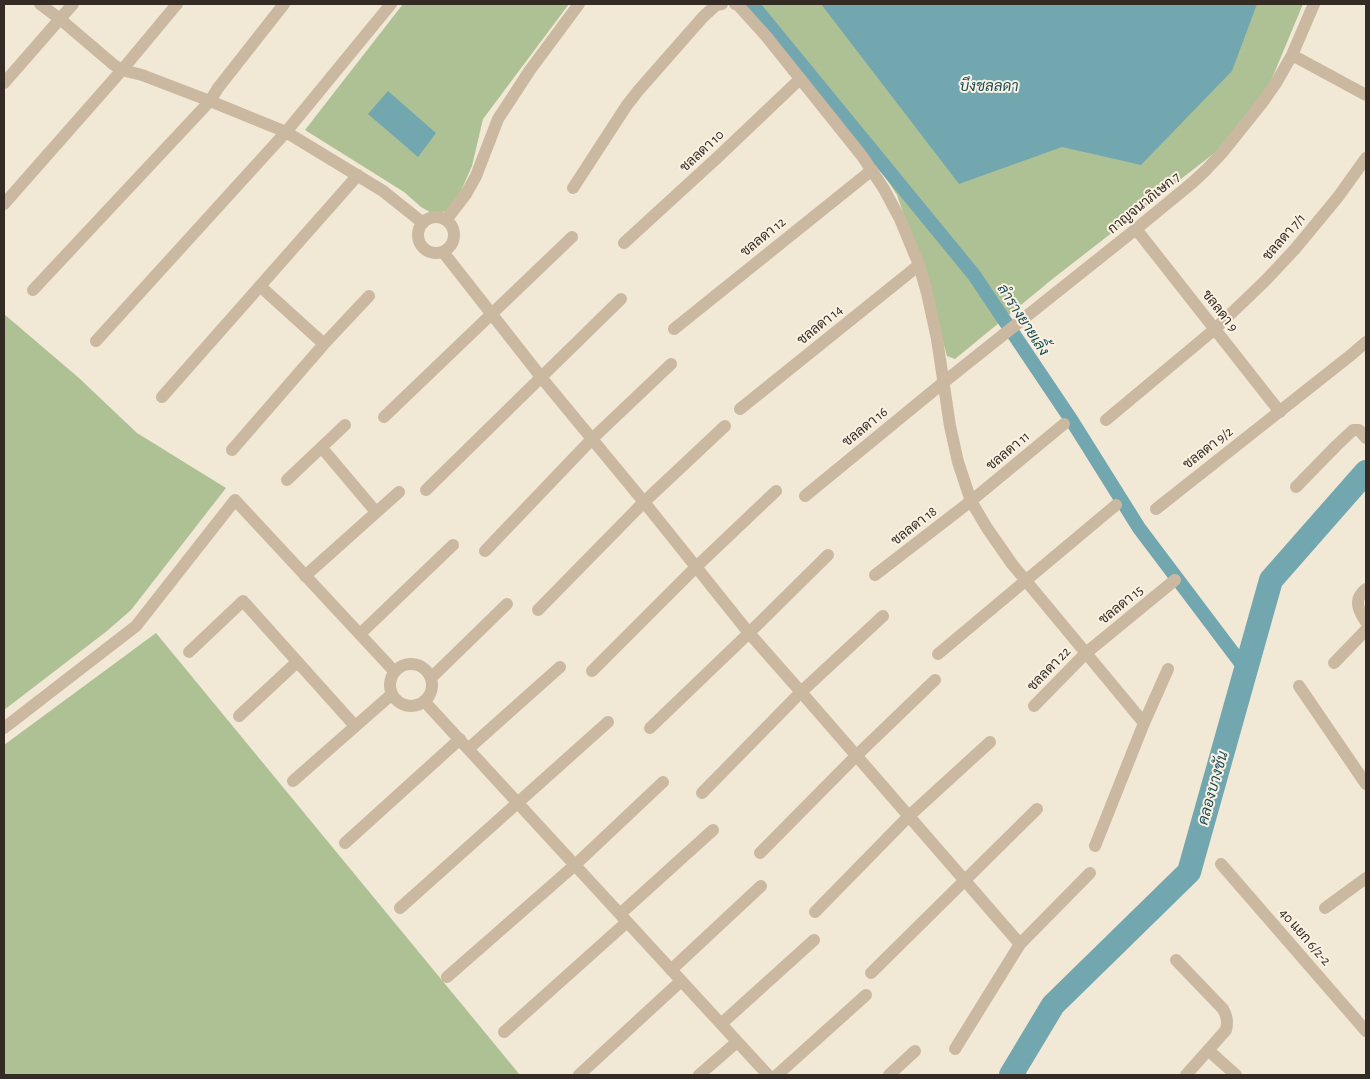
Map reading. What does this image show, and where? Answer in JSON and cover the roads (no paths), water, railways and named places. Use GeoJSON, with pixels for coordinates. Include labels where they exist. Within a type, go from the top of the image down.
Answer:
{"type":"FeatureCollection","features":[{"type":"Feature","properties":{"kind":"street"},"geometry":{"type":"LineString","coordinates":[[40,4],[122,70],[142,75],[286,132],[383,190],[423,222]]}},
{"type":"Feature","properties":{"kind":"street"},"geometry":{"type":"LineString","coordinates":[[4,83],[73,4]]}},
{"type":"Feature","properties":{"kind":"street"},"geometry":{"type":"LineString","coordinates":[[4,204],[122,70],[177,4]]}},
{"type":"Feature","properties":{"kind":"street"},"geometry":{"type":"LineString","coordinates":[[33,290],[210,101],[218,88],[284,4]]}},
{"type":"Feature","properties":{"kind":"street"},"geometry":{"type":"LineString","coordinates":[[96,341],[286,132],[392,4]]}},
{"type":"Feature","properties":{"kind":"street"},"geometry":{"type":"LineString","coordinates":[[446,220],[466,194],[476,176],[498,119],[530,70],[579,4]]}},
{"type":"Feature","properties":{"kind":"street"},"geometry":{"type":"LineString","coordinates":[[574,188],[638,91],[703,17],[716,5],[722,4]]}},
{"type":"Feature","properties":{"kind":"street"},"geometry":{"type":"LineString","coordinates":[[735,4],[766,36],[862,156],[884,189],[900,219],[919,265],[927,293],[937,339],[950,426],[956,453],[971,501],[987,528],[1026,580],[1144,723]]}},
{"type":"Feature","properties":{"kind":"street","name":"กาญจนาภิเษก 7"},"geometry":{"type":"LineString","coordinates":[[944,382],[1192,183],[1222,153],[1276,83],[1292,55],[1314,4]]}},
{"type":"Feature","properties":{"kind":"street"},"geometry":{"type":"LineString","coordinates":[[1292,55],[1366,96]]}},
{"type":"Feature","properties":{"kind":"street","name":"ชลลดา 10"},"geometry":{"type":"LineString","coordinates":[[624,243],[800,79]]}},
{"type":"Feature","properties":{"kind":"street","name":"ชลลดา 7/1"},"geometry":{"type":"LineString","coordinates":[[1106,420],[1215,329],[1266,280],[1295,249],[1338,197],[1366,158]]}},
{"type":"Feature","properties":{"kind":"street","name":"ชลลดา 12"},"geometry":{"type":"LineString","coordinates":[[674,329],[872,170]]}},
{"type":"Feature","properties":{"kind":"street"},"geometry":{"type":"LineString","coordinates":[[162,397],[358,176]]}},
{"type":"Feature","properties":{"kind":"street"},"geometry":{"type":"LineString","coordinates":[[439,217],[446,220],[452,227],[454,236],[451,246],[443,252],[436,253],[428,252],[422,247],[418,232],[423,222],[439,217]]}},
{"type":"Feature","properties":{"kind":"street","name":"ชลลดา 9"},"geometry":{"type":"LineString","coordinates":[[1136,229],[1280,412]]}},
{"type":"Feature","properties":{"kind":"street"},"geometry":{"type":"LineString","coordinates":[[384,416],[572,237]]}},
{"type":"Feature","properties":{"kind":"street"},"geometry":{"type":"LineString","coordinates":[[443,252],[541,377],[696,566],[749,634],[857,755],[1020,944]]}},
{"type":"Feature","properties":{"kind":"street","name":"ชลลดา 14"},"geometry":{"type":"LineString","coordinates":[[740,409],[919,265]]}},
{"type":"Feature","properties":{"kind":"street"},"geometry":{"type":"LineString","coordinates":[[261,287],[324,344]]}},
{"type":"Feature","properties":{"kind":"street"},"geometry":{"type":"LineString","coordinates":[[232,450],[324,344],[369,296]]}},
{"type":"Feature","properties":{"kind":"street"},"geometry":{"type":"LineString","coordinates":[[426,490],[621,300]]}},
{"type":"Feature","properties":{"kind":"street","name":"ชลลดา 9/2"},"geometry":{"type":"LineString","coordinates":[[1156,508],[1280,412],[1366,342]]}},
{"type":"Feature","properties":{"kind":"street"},"geometry":{"type":"LineString","coordinates":[[485,551],[592,439],[671,364]]}},
{"type":"Feature","properties":{"kind":"street","name":"ชลลดา 16"},"geometry":{"type":"LineString","coordinates":[[805,496],[944,382]]}},
{"type":"Feature","properties":{"kind":"street","name":"ชลลดา 11"},"geometry":{"type":"LineString","coordinates":[[971,501],[1064,424]]}},
{"type":"Feature","properties":{"kind":"street"},"geometry":{"type":"LineString","coordinates":[[287,480],[345,426]]}},
{"type":"Feature","properties":{"kind":"street"},"geometry":{"type":"LineString","coordinates":[[538,610],[644,502],[725,426]]}},
{"type":"Feature","properties":{"kind":"street"},"geometry":{"type":"LineString","coordinates":[[1296,487],[1353,430],[1363,434]]}},
{"type":"Feature","properties":{"kind":"street"},"geometry":{"type":"LineString","coordinates":[[322,448],[376,512]]}},
{"type":"Feature","properties":{"kind":"street"},"geometry":{"type":"LineString","coordinates":[[592,671],[696,566],[776,491]]}},
{"type":"Feature","properties":{"kind":"street"},"geometry":{"type":"LineString","coordinates":[[305,576],[399,492]]}},
{"type":"Feature","properties":{"kind":"street"},"geometry":{"type":"LineString","coordinates":[[4,728],[136,626],[235,500],[394,671]]}},
{"type":"Feature","properties":{"kind":"street","name":"ชลลดา 18"},"geometry":{"type":"LineString","coordinates":[[875,575],[971,501]]}},
{"type":"Feature","properties":{"kind":"street"},"geometry":{"type":"LineString","coordinates":[[938,654],[1116,505]]}},
{"type":"Feature","properties":{"kind":"street"},"geometry":{"type":"LineString","coordinates":[[360,634],[453,545]]}},
{"type":"Feature","properties":{"kind":"street"},"geometry":{"type":"LineString","coordinates":[[650,728],[749,634],[828,555]]}},
{"type":"Feature","properties":{"kind":"street","name":"ชลลดา 15"},"geometry":{"type":"LineString","coordinates":[[1086,653],[1175,580]]}},
{"type":"Feature","properties":{"kind":"street"},"geometry":{"type":"LineString","coordinates":[[1366,589],[1359,596],[1358,602],[1358,608],[1366,622]]}},
{"type":"Feature","properties":{"kind":"street"},"geometry":{"type":"LineString","coordinates":[[189,652],[243,601],[355,726]]}},
{"type":"Feature","properties":{"kind":"street"},"geometry":{"type":"LineString","coordinates":[[431,678],[508,604]]}},
{"type":"Feature","properties":{"kind":"street"},"geometry":{"type":"LineString","coordinates":[[702,793],[801,692],[883,616]]}},
{"type":"Feature","properties":{"kind":"street"},"geometry":{"type":"LineString","coordinates":[[1334,663],[1366,630]]}},
{"type":"Feature","properties":{"kind":"street","name":"ชลลดา 22"},"geometry":{"type":"LineString","coordinates":[[1034,706],[1086,653]]}},
{"type":"Feature","properties":{"kind":"street"},"geometry":{"type":"LineString","coordinates":[[239,716],[297,662]]}},
{"type":"Feature","properties":{"kind":"street"},"geometry":{"type":"LineString","coordinates":[[408,663],[422,666],[428,671],[431,678],[431,692],[424,701],[415,706],[401,704],[396,700],[390,688],[390,681],[394,671],[408,663]]}},
{"type":"Feature","properties":{"kind":"street"},"geometry":{"type":"LineString","coordinates":[[345,843],[464,744],[560,668]]}},
{"type":"Feature","properties":{"kind":"street"},"geometry":{"type":"LineString","coordinates":[[1095,846],[1144,723],[1168,669]]}},
{"type":"Feature","properties":{"kind":"street"},"geometry":{"type":"LineString","coordinates":[[760,853],[935,680]]}},
{"type":"Feature","properties":{"kind":"street"},"geometry":{"type":"LineString","coordinates":[[1299,686],[1366,784]]}},
{"type":"Feature","properties":{"kind":"street"},"geometry":{"type":"LineString","coordinates":[[293,781],[392,694]]}},
{"type":"Feature","properties":{"kind":"street"},"geometry":{"type":"LineString","coordinates":[[424,701],[768,1075]]}},
{"type":"Feature","properties":{"kind":"street"},"geometry":{"type":"LineString","coordinates":[[400,908],[608,722]]}},
{"type":"Feature","properties":{"kind":"street"},"geometry":{"type":"LineString","coordinates":[[815,912],[909,816],[990,742]]}},
{"type":"Feature","properties":{"kind":"street"},"geometry":{"type":"LineString","coordinates":[[447,977],[575,865],[663,782]]}},
{"type":"Feature","properties":{"kind":"street"},"geometry":{"type":"LineString","coordinates":[[870,973],[1037,809]]}},
{"type":"Feature","properties":{"kind":"street"},"geometry":{"type":"LineString","coordinates":[[504,1032],[713,830]]}},
{"type":"Feature","properties":{"kind":"street","name":"40 แยก 6/2-2"},"geometry":{"type":"LineString","coordinates":[[1221,864],[1366,1031]]}},
{"type":"Feature","properties":{"kind":"street"},"geometry":{"type":"LineString","coordinates":[[955,1049],[1020,944],[1090,873]]}},
{"type":"Feature","properties":{"kind":"street"},"geometry":{"type":"LineString","coordinates":[[1325,908],[1366,878]]}},
{"type":"Feature","properties":{"kind":"street"},"geometry":{"type":"LineString","coordinates":[[671,970],[761,886]]}},
{"type":"Feature","properties":{"kind":"street"},"geometry":{"type":"LineString","coordinates":[[721,1024],[814,940]]}},
{"type":"Feature","properties":{"kind":"street"},"geometry":{"type":"LineString","coordinates":[[1176,960],[1223,1009],[1228,1017],[1226,1030],[1186,1075]]}},
{"type":"Feature","properties":{"kind":"street"},"geometry":{"type":"LineString","coordinates":[[578,1075],[681,981]]}},
{"type":"Feature","properties":{"kind":"street"},"geometry":{"type":"LineString","coordinates":[[777,1075],[866,995]]}},
{"type":"Feature","properties":{"kind":"street"},"geometry":{"type":"LineString","coordinates":[[699,1075],[737,1042]]}},
{"type":"Feature","properties":{"kind":"street"},"geometry":{"type":"LineString","coordinates":[[1208,1050],[1236,1075]]}},
{"type":"Feature","properties":{"kind":"street"},"geometry":{"type":"LineString","coordinates":[[889,1075],[915,1052]]}},
{"type":"Feature","properties":{"kind":"water","name":"บึงชลลดา"},"geometry":{"type":"Polygon","coordinates":[[[821,4],[1257,4],[1232,71],[1141,165],[1062,147],[959,184],[821,4]]]}},
{"type":"Feature","properties":{"kind":"water"},"geometry":{"type":"Polygon","coordinates":[[[388,91],[436,133],[418,157],[368,114],[388,91]]]}},
{"type":"Feature","properties":{"kind":"waterway","name":"ลำรางยายเลิ้ง"},"geometry":{"type":"LineString","coordinates":[[752,4],[974,275],[1072,421],[1139,528],[1246,670]]}},
{"type":"Feature","properties":{"kind":"waterway","name":"คลองบางชัน"},"geometry":{"type":"LineString","coordinates":[[1011,1075],[1053,1005],[1189,872],[1271,580],[1366,472]]}}]}
